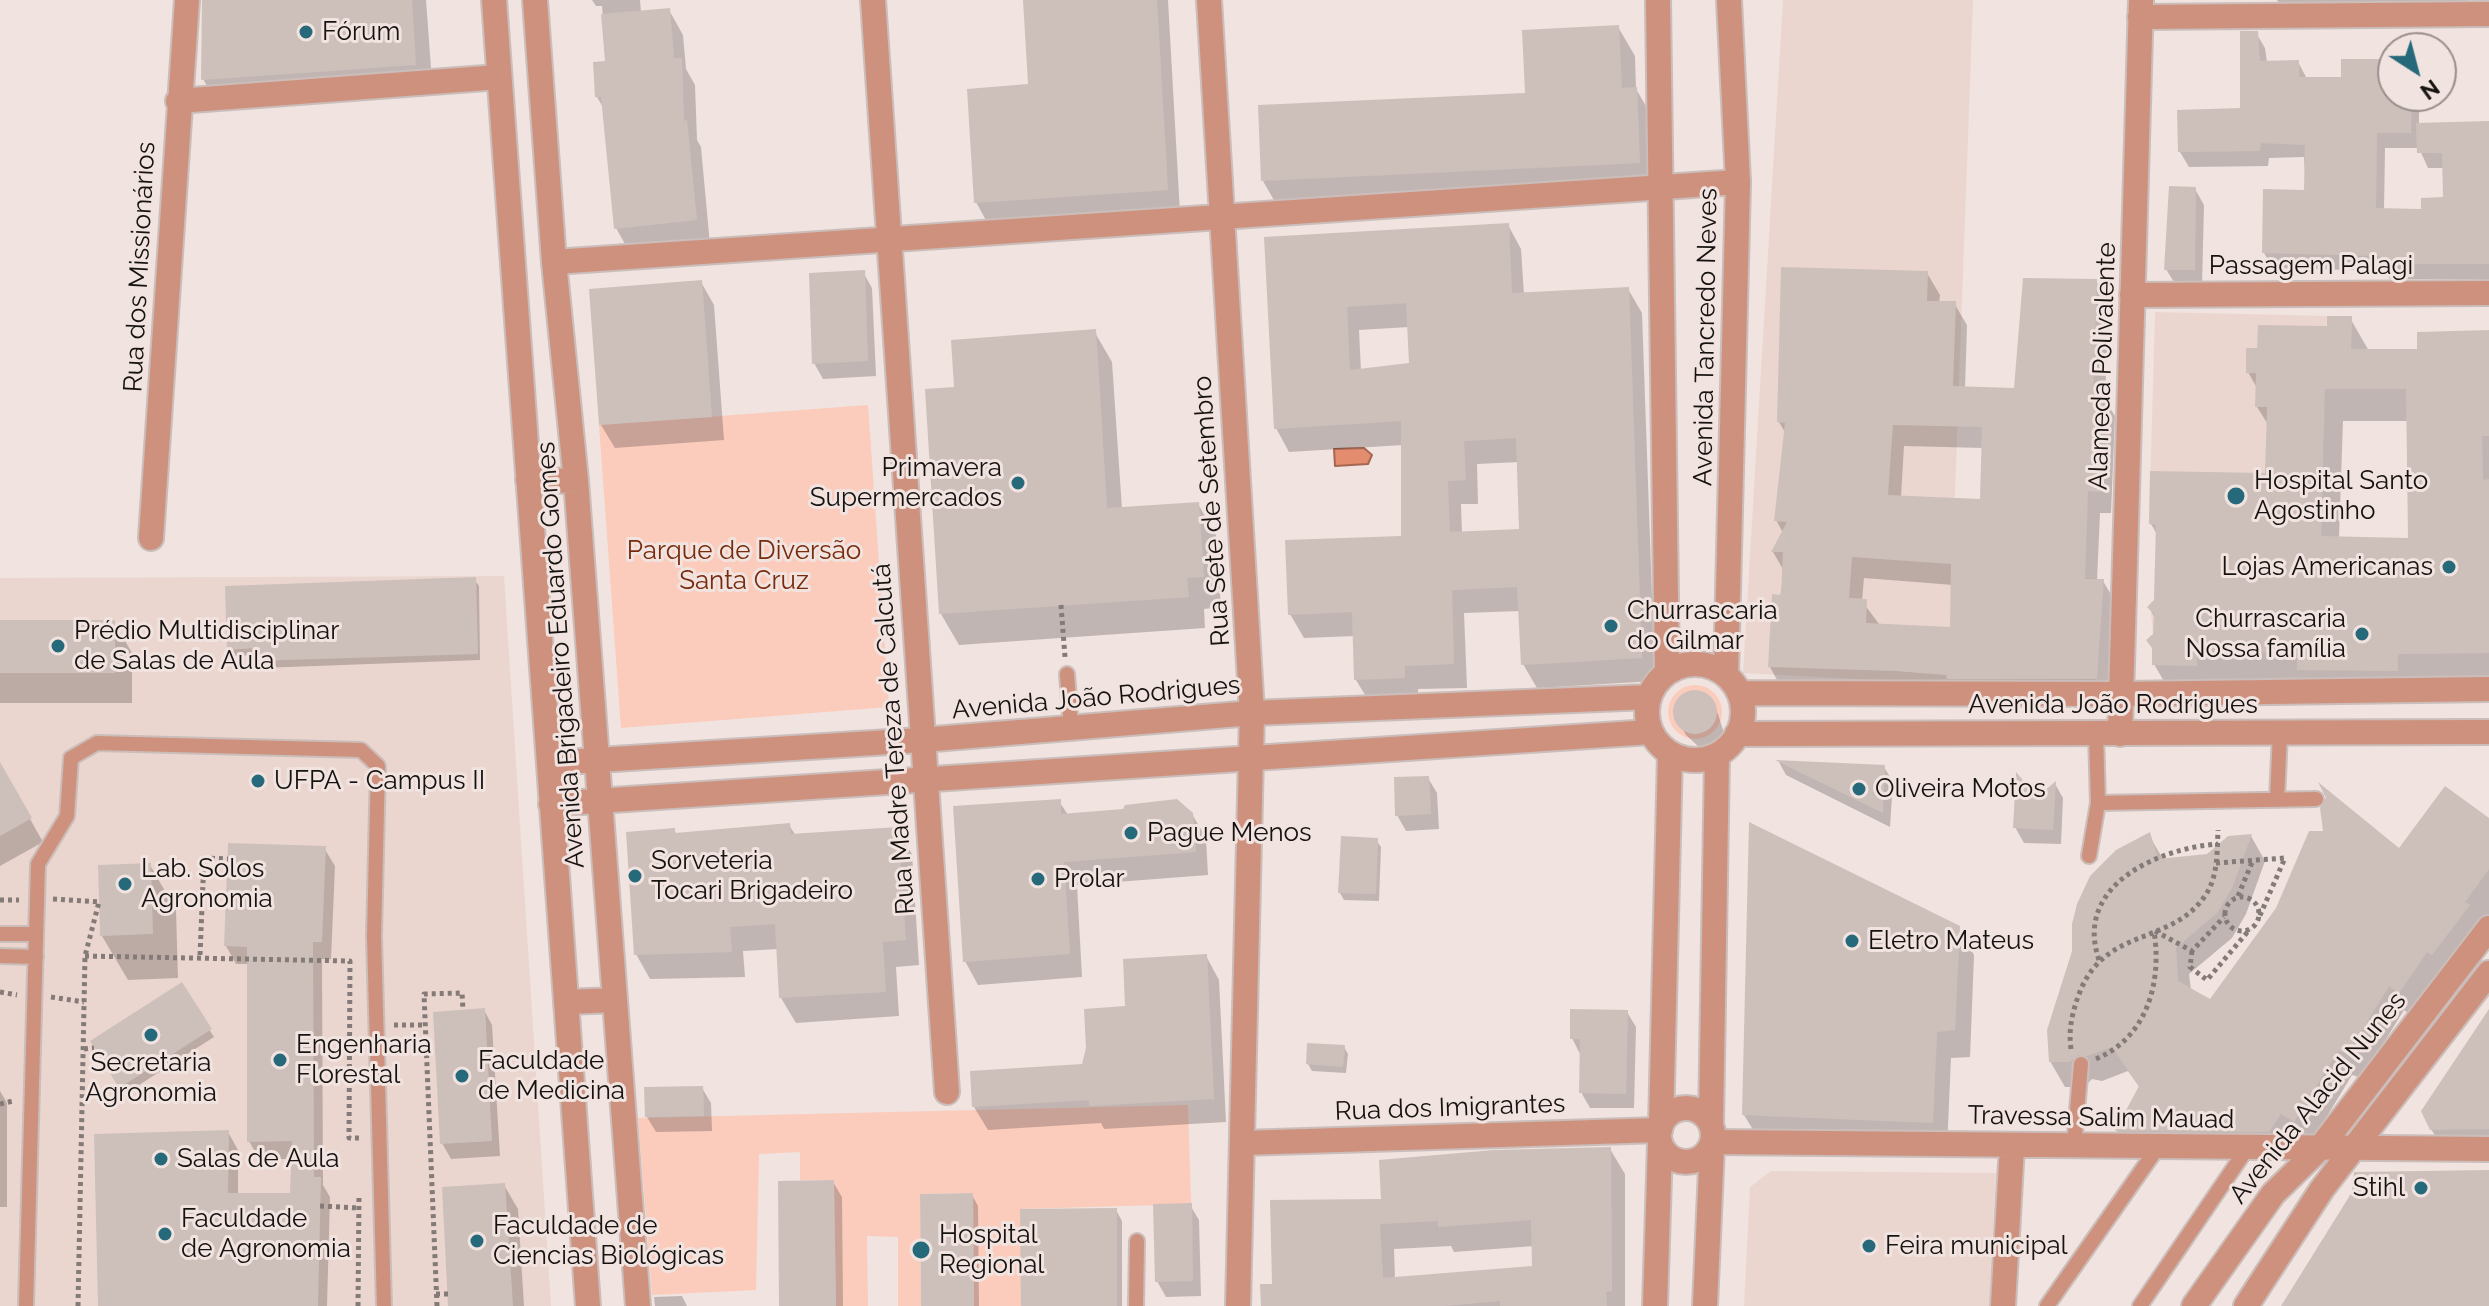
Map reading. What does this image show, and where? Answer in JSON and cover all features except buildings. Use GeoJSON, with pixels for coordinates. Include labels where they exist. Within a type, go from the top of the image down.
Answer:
{"type":"FeatureCollection","features":[{"type":"Feature","properties":{"kind":"street","name":"Rua dos Missionários"},"geometry":{"type":"LineString","coordinates":[[151,538],[187,0]]}},
{"type":"Feature","properties":{"kind":"street","name":"Avenida Brigadeiro Eduardo Gomes"},"geometry":{"type":"LineString","coordinates":[[494,0],[588,1306]]}},
{"type":"Feature","properties":{"kind":"street","name":"Avenida Brigadeiro Eduardo Gomes"},"geometry":{"type":"LineString","coordinates":[[535,0],[554,262],[576,481],[638,1306]]}},
{"type":"Feature","properties":{"kind":"street","name":"Rua Madre Tereza de Calcutá"},"geometry":{"type":"LineString","coordinates":[[873,0],[947,1092]]}},
{"type":"Feature","properties":{"kind":"street","name":"Rua Sete de Setembro"},"geometry":{"type":"LineString","coordinates":[[1209,0],[1252,713],[1238,1306]]}},
{"type":"Feature","properties":{"kind":"street","name":"Avenida Tancredo Neves"},"geometry":{"type":"LineString","coordinates":[[1658,0],[1667,673]]}},
{"type":"Feature","properties":{"kind":"street","name":"Avenida Tancredo Neves"},"geometry":{"type":"LineString","coordinates":[[1729,0],[1738,182],[1732,684]]}},
{"type":"Feature","properties":{"kind":"street"},"geometry":{"type":"LineString","coordinates":[[2141,9],[2489,14]]}},
{"type":"Feature","properties":{"kind":"street","name":"Alameda Polivalente"},"geometry":{"type":"LineString","coordinates":[[2108,733],[2122,694],[2141,9]]}},
{"type":"Feature","properties":{"kind":"street"},"geometry":{"type":"LineString","coordinates":[[178,101],[500,88],[541,96]]}},
{"type":"Feature","properties":{"kind":"street"},"geometry":{"type":"LineString","coordinates":[[554,262],[1222,214],[1738,182]]}},
{"type":"Feature","properties":{"kind":"street","name":"Passagem Palagi"},"geometry":{"type":"LineString","coordinates":[[2132,295],[2489,293]]}},
{"type":"Feature","properties":{"kind":"street"},"geometry":{"type":"LineString","coordinates":[[528,480],[576,481]]}},
{"type":"Feature","properties":{"kind":"street"},"geometry":{"type":"LineString","coordinates":[[1697,664],[1732,684],[1743,717],[1737,734],[1717,755],[1693,760],[1670,754],[1651,732],[1646,715],[1649,697],[1667,673],[1697,664]]}},
{"type":"Feature","properties":{"kind":"street","name":"Avenida João Rodrigues"},"geometry":{"type":"LineString","coordinates":[[1732,684],[2122,694],[2489,689]]}},
{"type":"Feature","properties":{"kind":"street","name":"Avenida João Rodrigues"},"geometry":{"type":"LineString","coordinates":[[549,763],[922,740],[1252,713],[1649,697]]}},
{"type":"Feature","properties":{"kind":"street"},"geometry":{"type":"LineString","coordinates":[[551,804],[1651,732]]}},
{"type":"Feature","properties":{"kind":"street","name":"Avenida João Rodrigues"},"geometry":{"type":"LineString","coordinates":[[1737,734],[2489,732]]}},
{"type":"Feature","properties":{"kind":"street"},"geometry":{"type":"LineString","coordinates":[[1655,1306],[1670,754]]}},
{"type":"Feature","properties":{"kind":"street"},"geometry":{"type":"LineString","coordinates":[[681,755],[681,796]]}},
{"type":"Feature","properties":{"kind":"street"},"geometry":{"type":"LineString","coordinates":[[1705,1306],[1712,1137],[1717,755]]}},
{"type":"Feature","properties":{"kind":"street","name":"Avenida Alacid Nunes"},"geometry":{"type":"LineString","coordinates":[[2194,1306],[2273,1194],[2320,1148],[2489,928]]}},
{"type":"Feature","properties":{"kind":"street"},"geometry":{"type":"LineString","coordinates":[[2246,1306],[2322,1189],[2357,1148],[2489,973]]}},
{"type":"Feature","properties":{"kind":"street"},"geometry":{"type":"LineString","coordinates":[[566,1002],[615,1000]]}},
{"type":"Feature","properties":{"kind":"street"},"geometry":{"type":"LineString","coordinates":[[1680,1108],[1698,1111],[1712,1137],[1701,1158],[1685,1163],[1669,1157],[1660,1133],[1665,1118],[1680,1108]]}},
{"type":"Feature","properties":{"kind":"street","name":"Rua dos Imigrantes"},"geometry":{"type":"LineString","coordinates":[[1242,1143],[1660,1133]]}},
{"type":"Feature","properties":{"kind":"street","name":"Travessa Salim Mauad"},"geometry":{"type":"LineString","coordinates":[[1712,1137],[2074,1146],[2489,1149]]}},
{"type":"Feature","properties":{"kind":"street"},"geometry":{"type":"LineString","coordinates":[[2003,1306],[2012,1145]]}},
{"type":"Feature","properties":{"kind":"lane"},"geometry":{"type":"LineString","coordinates":[[1067,674],[1071,727]]}},
{"type":"Feature","properties":{"kind":"lane"},"geometry":{"type":"LineString","coordinates":[[2089,856],[2108,733]]}},
{"type":"Feature","properties":{"kind":"lane"},"geometry":{"type":"LineString","coordinates":[[2277,800],[2280,733]]}},
{"type":"Feature","properties":{"kind":"lane"},"geometry":{"type":"LineString","coordinates":[[26,1306],[38,864],[67,816],[71,758],[97,743],[361,750],[378,766],[374,936],[384,1306]]}},
{"type":"Feature","properties":{"kind":"lane"},"geometry":{"type":"LineString","coordinates":[[2098,803],[2316,799]]}},
{"type":"Feature","properties":{"kind":"lane"},"geometry":{"type":"LineString","coordinates":[[0,934],[36,934]]}},
{"type":"Feature","properties":{"kind":"lane"},"geometry":{"type":"LineString","coordinates":[[0,956],[36,957]]}},
{"type":"Feature","properties":{"kind":"lane"},"geometry":{"type":"LineString","coordinates":[[2074,1146],[2081,1064]]}},
{"type":"Feature","properties":{"kind":"lane"},"geometry":{"type":"LineString","coordinates":[[2047,1306],[2158,1147]]}},
{"type":"Feature","properties":{"kind":"lane"},"geometry":{"type":"LineString","coordinates":[[2140,1306],[2248,1147]]}},
{"type":"Feature","properties":{"kind":"lane"},"geometry":{"type":"LineString","coordinates":[[1136,1306],[1137,1241]]}},
{"type":"Feature","properties":{"kind":"path"},"geometry":{"type":"LineString","coordinates":[[1061,605],[1067,674]]}},
{"type":"Feature","properties":{"kind":"path"},"geometry":{"type":"LineString","coordinates":[[2154,931],[2156,976],[2144,1014],[2111,1051],[2081,1064],[2071,1049],[2073,1013],[2086,978],[2099,960],[2130,939],[2174,924],[2195,907],[2213,879],[2218,830]]}},
{"type":"Feature","properties":{"kind":"path"},"geometry":{"type":"LineString","coordinates":[[2099,960],[2094,934],[2097,916],[2107,895],[2127,874],[2163,854],[2218,844]]}},
{"type":"Feature","properties":{"kind":"path"},"geometry":{"type":"LineString","coordinates":[[200,955],[204,858],[228,859]]}},
{"type":"Feature","properties":{"kind":"path"},"geometry":{"type":"LineString","coordinates":[[2216,863],[2285,858],[2258,920],[2207,980],[2190,967],[2192,951],[2224,917],[2226,905],[2238,897],[2247,897],[2256,904],[2258,920]]}},
{"type":"Feature","properties":{"kind":"path"},"geometry":{"type":"LineString","coordinates":[[2238,897],[2253,860]]}},
{"type":"Feature","properties":{"kind":"path"},"geometry":{"type":"LineString","coordinates":[[78,1306],[85,956],[99,902]]}},
{"type":"Feature","properties":{"kind":"path"},"geometry":{"type":"LineString","coordinates":[[2224,917],[2235,929],[2250,929]]}},
{"type":"Feature","properties":{"kind":"path"},"geometry":{"type":"LineString","coordinates":[[2154,931],[2192,951]]}},
{"type":"Feature","properties":{"kind":"path"},"geometry":{"type":"LineString","coordinates":[[85,956],[200,955],[350,961],[349,1138],[359,1138],[359,1152]]}},
{"type":"Feature","properties":{"kind":"path"},"geometry":{"type":"LineString","coordinates":[[437,1306],[424,994],[462,993],[463,1010]]}},
{"type":"Feature","properties":{"kind":"path"},"geometry":{"type":"LineString","coordinates":[[84,1049],[94,1048]]}},
{"type":"Feature","properties":{"kind":"path"},"geometry":{"type":"LineString","coordinates":[[358,1306],[359,1194]]}},
{"type":"Feature","properties":{"kind":"path"},"geometry":{"type":"LineString","coordinates":[[320,1206],[359,1208]]}},
{"type":"Feature","properties":{"kind":"path"},"geometry":{"type":"LineString","coordinates":[[436,1294],[448,1294]]}},
{"type":"Feature","properties":{"kind":"shaded area"},"geometry":{"type":"Polygon","coordinates":[[[1783,0],[1973,0],[1952,575],[2104,579],[2094,685],[1949,684],[1743,673],[1783,0]]]}},
{"type":"Feature","properties":{"kind":"shaded area","name":"Hospital Santo Agostinho"},"geometry":{"type":"Polygon","coordinates":[[[2155,312],[2327,316],[2321,524],[2152,648],[2149,637],[2153,634],[2150,604],[2154,600],[2156,525],[2149,524],[2155,312]]]}},
{"type":"Feature","properties":{"kind":"shaded area"},"geometry":{"type":"Polygon","coordinates":[[[1364,448],[1372,455],[1368,464],[1335,466],[1334,449],[1364,448]]]}},
{"type":"Feature","properties":{"kind":"shaded area","name":"UFPA - Campus II"},"geometry":{"type":"Polygon","coordinates":[[[504,576],[551,1306],[0,1306],[0,578],[504,576]]]}},
{"type":"Feature","properties":{"kind":"shaded area","name":"Feira municipal"},"geometry":{"type":"Polygon","coordinates":[[[1771,1171],[1996,1173],[1989,1306],[1744,1306],[1750,1187],[1771,1171]]]}},
{"type":"Feature","properties":{"kind":"green space","name":"Parque de Diversão Santa Cruz"},"geometry":{"type":"Polygon","coordinates":[[[868,405],[889,707],[621,728],[599,425],[868,405]]]}},
{"type":"Feature","properties":{"kind":"green space"},"geometry":{"type":"Polygon","coordinates":[[[1695,685],[1714,693],[1722,712],[1714,731],[1695,739],[1676,731],[1668,712],[1676,693],[1695,685]]]}},
{"type":"Feature","properties":{"kind":"green space","name":"Hospital Regional"},"geometry":{"type":"Polygon","coordinates":[[[1188,1105],[1191,1204],[1021,1209],[1021,1306],[974,1306],[973,1193],[920,1194],[921,1306],[898,1306],[898,1237],[867,1236],[868,1306],[836,1306],[834,1180],[800,1180],[800,1152],[759,1154],[756,1290],[652,1295],[638,1118],[1188,1105]]]}},
{"type":"Feature","properties":{"kind":"place","name":"Fórum"},"geometry":{"type":"Point","coordinates":[306,32]}},
{"type":"Feature","properties":{"kind":"place","name":"Primavera Supermercados"},"geometry":{"type":"Point","coordinates":[1018,483]}},
{"type":"Feature","properties":{"kind":"place","name":"Hospital Santo Agostinho"},"geometry":{"type":"Point","coordinates":[2236,496]}},
{"type":"Feature","properties":{"kind":"place","name":"Lojas Americanas"},"geometry":{"type":"Point","coordinates":[2449,567]}},
{"type":"Feature","properties":{"kind":"place","name":"Churrascaria do Gilmar"},"geometry":{"type":"Point","coordinates":[1611,626]}},
{"type":"Feature","properties":{"kind":"place","name":"Churrascaria Nossa família"},"geometry":{"type":"Point","coordinates":[2362,634]}},
{"type":"Feature","properties":{"kind":"place","name":"Prédio Multidisciplinar de Salas de Aula"},"geometry":{"type":"Point","coordinates":[58,646]}},
{"type":"Feature","properties":{"kind":"place","name":"UFPA - Campus II"},"geometry":{"type":"Point","coordinates":[258,781]}},
{"type":"Feature","properties":{"kind":"place","name":"Oliveira Motos"},"geometry":{"type":"Point","coordinates":[1859,789]}},
{"type":"Feature","properties":{"kind":"place","name":"Pague Menos"},"geometry":{"type":"Point","coordinates":[1131,833]}},
{"type":"Feature","properties":{"kind":"place","name":"Sorveteria Tocari Brigadeiro"},"geometry":{"type":"Point","coordinates":[635,876]}},
{"type":"Feature","properties":{"kind":"place","name":"Prolar"},"geometry":{"type":"Point","coordinates":[1038,879]}},
{"type":"Feature","properties":{"kind":"place","name":"Lab. Solos Agronomia"},"geometry":{"type":"Point","coordinates":[125,884]}},
{"type":"Feature","properties":{"kind":"place","name":"Eletro Mateus"},"geometry":{"type":"Point","coordinates":[1852,941]}},
{"type":"Feature","properties":{"kind":"place","name":"Secretaria Agronomia"},"geometry":{"type":"Point","coordinates":[151,1035]}},
{"type":"Feature","properties":{"kind":"place","name":"Engenharia Florestal"},"geometry":{"type":"Point","coordinates":[280,1060]}},
{"type":"Feature","properties":{"kind":"place","name":"Faculdade de Medicina"},"geometry":{"type":"Point","coordinates":[462,1076]}},
{"type":"Feature","properties":{"kind":"place","name":"Salas de Aula"},"geometry":{"type":"Point","coordinates":[161,1159]}},
{"type":"Feature","properties":{"kind":"place","name":"Stihl"},"geometry":{"type":"Point","coordinates":[2421,1188]}},
{"type":"Feature","properties":{"kind":"place","name":"Faculdade de Agronomia"},"geometry":{"type":"Point","coordinates":[165,1234]}},
{"type":"Feature","properties":{"kind":"place","name":"Faculdade de Ciencias Biológicas"},"geometry":{"type":"Point","coordinates":[477,1241]}},
{"type":"Feature","properties":{"kind":"place","name":"Feira municipal"},"geometry":{"type":"Point","coordinates":[1869,1246]}},
{"type":"Feature","properties":{"kind":"place","name":"Hospital Regional"},"geometry":{"type":"Point","coordinates":[921,1250]}}]}
